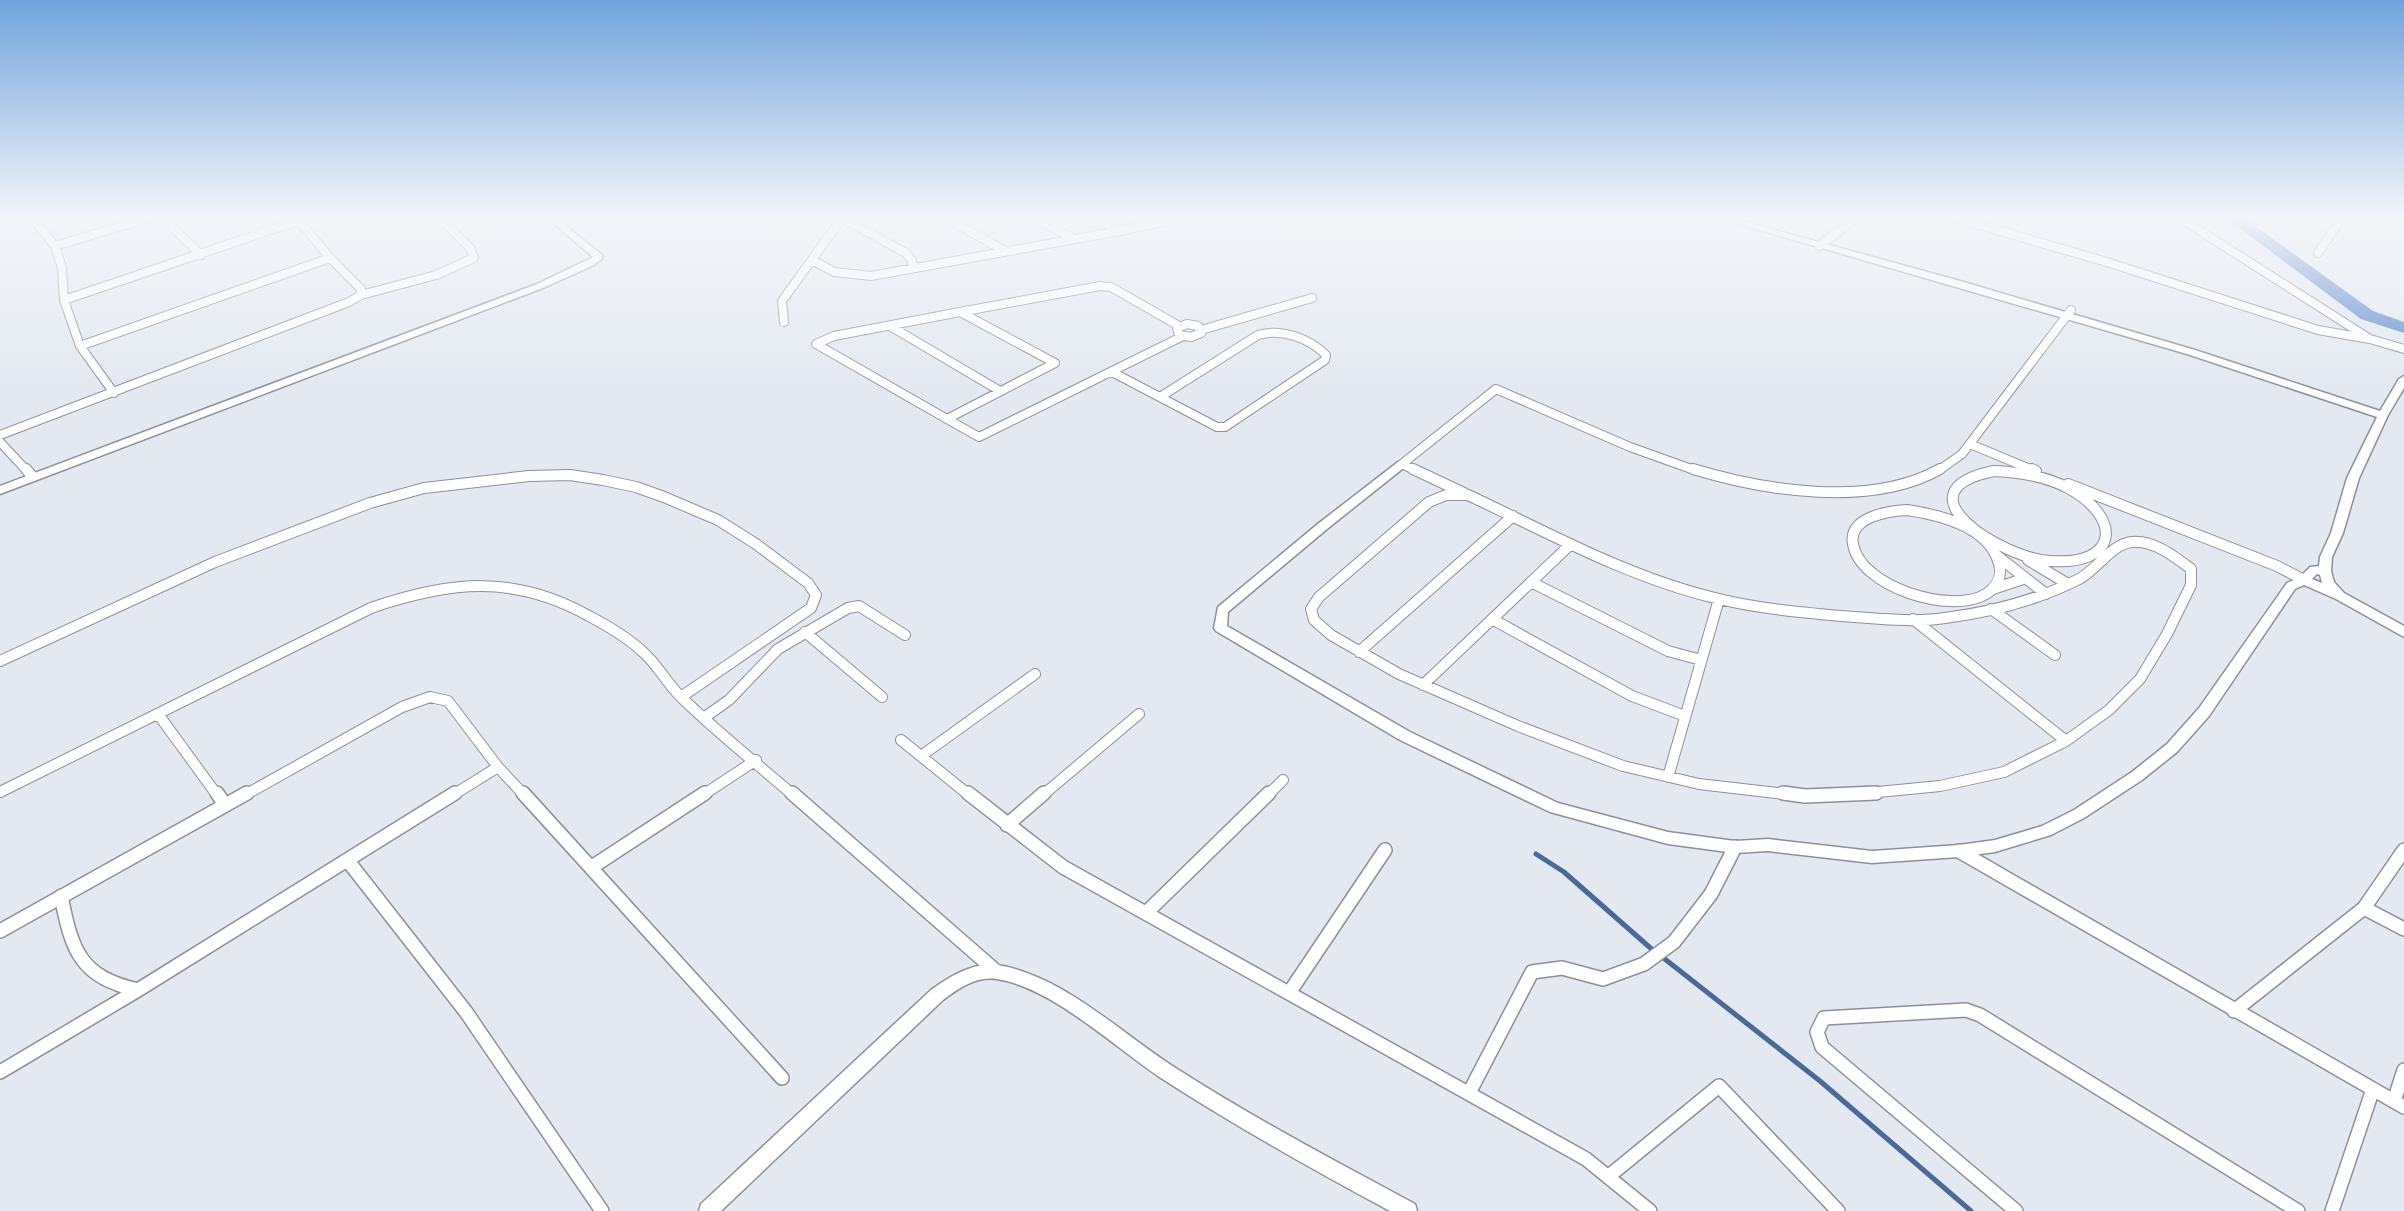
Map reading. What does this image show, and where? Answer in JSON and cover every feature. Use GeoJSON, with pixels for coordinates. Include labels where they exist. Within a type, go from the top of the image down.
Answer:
{"type":"FeatureCollection","features":[{"type":"Feature","properties":{"kind":"street"},"geometry":{"type":"LineString","coordinates":[[62,275],[64,300],[80,346],[114,393]]}},
{"type":"Feature","properties":{"kind":"street"},"geometry":{"type":"LineString","coordinates":[[64,300],[141,275]]}},
{"type":"Feature","properties":{"kind":"street"},"geometry":{"type":"LineString","coordinates":[[80,346],[283,275]]}},
{"type":"Feature","properties":{"kind":"street"},"geometry":{"type":"LineString","coordinates":[[347,275],[361,289],[361,296]]}},
{"type":"Feature","properties":{"kind":"street"},"geometry":{"type":"LineString","coordinates":[[0,435],[114,393],[361,296],[432,275]]}},
{"type":"Feature","properties":{"kind":"street"},"geometry":{"type":"LineString","coordinates":[[0,490],[32,476],[540,286],[566,275]]}},
{"type":"Feature","properties":{"kind":"street"},"geometry":{"type":"LineString","coordinates":[[784,322],[782,301],[801,275]]}},
{"type":"Feature","properties":{"kind":"street"},"geometry":{"type":"LineString","coordinates":[[849,275],[879,275]]}},
{"type":"Feature","properties":{"kind":"street"},"geometry":{"type":"LineString","coordinates":[[1931,275],[2069,313],[2386,411]]}},
{"type":"Feature","properties":{"kind":"street"},"geometry":{"type":"LineString","coordinates":[[2146,275],[2318,330],[2370,339],[2404,349]]}},
{"type":"Feature","properties":{"kind":"street"},"geometry":{"type":"LineString","coordinates":[[2269,275],[2370,339]]}},
{"type":"Feature","properties":{"kind":"street"},"geometry":{"type":"LineString","coordinates":[[1202,330],[1195,324],[1179,326],[1111,287],[1100,286],[834,336],[816,344],[979,437],[1007,426],[1183,336],[1195,336],[1202,330],[1312,298]]}},
{"type":"Feature","properties":{"kind":"street"},"geometry":{"type":"LineString","coordinates":[[947,418],[1055,363],[960,312]]}},
{"type":"Feature","properties":{"kind":"street"},"geometry":{"type":"LineString","coordinates":[[2069,313],[1970,444],[1948,466],[1926,478],[1877,490],[1844,491],[1787,487],[1734,479],[1675,464],[1496,389],[1323,526],[1222,610],[1220,628],[1405,736],[1555,808],[1668,838],[1735,847],[1768,845],[1872,857],[1959,851],[1995,846],[2046,830],[2079,814],[2136,776],[2172,748],[2204,712],[2291,586],[2304,580],[2314,570],[2325,570]]}},
{"type":"Feature","properties":{"kind":"street"},"geometry":{"type":"LineString","coordinates":[[890,326],[1000,391]]}},
{"type":"Feature","properties":{"kind":"street"},"geometry":{"type":"LineString","coordinates":[[1179,326],[1176,331],[1183,336]]}},
{"type":"Feature","properties":{"kind":"street"},"geometry":{"type":"LineString","coordinates":[[1112,372],[1217,427],[1225,427],[1325,360],[1326,355],[1321,350],[1279,331],[1270,330],[1160,397]]}},
{"type":"Feature","properties":{"kind":"street"},"geometry":{"type":"LineString","coordinates":[[2340,596],[2328,584],[2325,570],[2326,557],[2338,533],[2354,478],[2386,411],[2404,379]]}},
{"type":"Feature","properties":{"kind":"street"},"geometry":{"type":"LineString","coordinates":[[0,442],[32,476]]}},
{"type":"Feature","properties":{"kind":"street"},"geometry":{"type":"LineString","coordinates":[[1970,444],[2277,566],[2340,596],[2404,632]]}},
{"type":"Feature","properties":{"kind":"street"},"geometry":{"type":"LineString","coordinates":[[1402,464],[1624,567],[1692,592],[1719,599],[1792,612],[1926,620],[1991,609],[2034,599],[2068,584],[2093,570],[2118,548],[2132,542],[2152,546],[2172,555],[2191,569],[2191,585],[2167,634],[2140,679],[2109,710],[2066,741],[2004,772],[1940,786],[1871,794],[1805,796],[1699,784],[1614,763],[1518,726],[1423,685],[1359,652],[1331,635],[1314,620],[1311,609],[1319,596],[1429,502],[1446,495],[1468,495]]}},
{"type":"Feature","properties":{"kind":"street"},"geometry":{"type":"LineString","coordinates":[[2048,571],[2101,550],[2107,537],[2100,515],[2076,494],[2042,478],[2018,472],[1984,472],[1961,481],[1953,492],[1953,499],[1963,521],[1990,542],[2048,571],[2068,584]]}},
{"type":"Feature","properties":{"kind":"street"},"geometry":{"type":"LineString","coordinates":[[0,661],[215,562],[370,503],[424,488],[529,476],[570,475],[636,487],[718,520],[756,544],[808,583],[816,595],[811,608],[681,697]]}},
{"type":"Feature","properties":{"kind":"street"},"geometry":{"type":"LineString","coordinates":[[2026,578],[1993,589],[1979,597],[1958,601],[1934,600],[1909,593],[1886,582],[1868,568],[1857,553],[1854,538],[1858,526],[1869,516],[1886,511],[1907,510],[1930,514],[1958,524],[1982,540],[1995,555],[2026,578],[2046,594]]}},
{"type":"Feature","properties":{"kind":"street"},"geometry":{"type":"LineString","coordinates":[[1359,652],[1513,516]]}},
{"type":"Feature","properties":{"kind":"street"},"geometry":{"type":"LineString","coordinates":[[1423,685],[1571,544]]}},
{"type":"Feature","properties":{"kind":"street"},"geometry":{"type":"LineString","coordinates":[[2014,553],[2047,560],[2077,560]]}},
{"type":"Feature","properties":{"kind":"street"},"geometry":{"type":"LineString","coordinates":[[1993,589],[1998,583],[2000,570],[1995,555]]}},
{"type":"Feature","properties":{"kind":"street"},"geometry":{"type":"LineString","coordinates":[[1531,582],[1668,651],[1701,660]]}},
{"type":"Feature","properties":{"kind":"street"},"geometry":{"type":"LineString","coordinates":[[0,792],[371,608],[416,594],[455,586],[503,584],[540,592],[564,601],[588,614],[644,653],[681,697],[756,760],[997,972]]}},
{"type":"Feature","properties":{"kind":"street"},"geometry":{"type":"LineString","coordinates":[[1668,776],[1719,599]]}},
{"type":"Feature","properties":{"kind":"street"},"geometry":{"type":"LineString","coordinates":[[704,717],[729,700],[778,649],[853,606],[859,606],[905,636]]}},
{"type":"Feature","properties":{"kind":"street"},"geometry":{"type":"LineString","coordinates":[[1991,609],[2055,655]]}},
{"type":"Feature","properties":{"kind":"street"},"geometry":{"type":"LineString","coordinates":[[1492,619],[1632,696],[1685,716]]}},
{"type":"Feature","properties":{"kind":"street"},"geometry":{"type":"LineString","coordinates":[[1913,619],[2066,741]]}},
{"type":"Feature","properties":{"kind":"street"},"geometry":{"type":"LineString","coordinates":[[805,632],[882,697]]}},
{"type":"Feature","properties":{"kind":"street"},"geometry":{"type":"LineString","coordinates":[[922,756],[1035,674]]}},
{"type":"Feature","properties":{"kind":"street"},"geometry":{"type":"LineString","coordinates":[[0,931],[402,707],[420,698],[438,696],[448,701],[498,767],[592,867],[782,1078]]}},
{"type":"Feature","properties":{"kind":"street"},"geometry":{"type":"LineString","coordinates":[[158,714],[225,805]]}},
{"type":"Feature","properties":{"kind":"street"},"geometry":{"type":"LineString","coordinates":[[1007,825],[1139,714]]}},
{"type":"Feature","properties":{"kind":"street"},"geometry":{"type":"LineString","coordinates":[[901,740],[1007,825],[1064,867],[1586,1159],[1650,1211]]}},
{"type":"Feature","properties":{"kind":"street"},"geometry":{"type":"LineString","coordinates":[[592,867],[756,760]]}},
{"type":"Feature","properties":{"kind":"street"},"geometry":{"type":"LineString","coordinates":[[0,1072],[138,990],[498,767]]}},
{"type":"Feature","properties":{"kind":"street"},"geometry":{"type":"LineString","coordinates":[[1146,913],[1282,780]]}},
{"type":"Feature","properties":{"kind":"street"},"geometry":{"type":"LineString","coordinates":[[1469,1093],[1532,972],[1562,968],[1603,979],[1644,964],[1674,942],[1710,894],[1735,847]]}},
{"type":"Feature","properties":{"kind":"street"},"geometry":{"type":"LineString","coordinates":[[1289,993],[1386,850]]}},
{"type":"Feature","properties":{"kind":"street"},"geometry":{"type":"LineString","coordinates":[[2234,1011],[2364,908],[2404,850]]}},
{"type":"Feature","properties":{"kind":"street"},"geometry":{"type":"LineString","coordinates":[[1959,851],[2234,1011],[2399,1104],[2404,1070]]}},
{"type":"Feature","properties":{"kind":"street"},"geometry":{"type":"LineString","coordinates":[[348,861],[466,1012],[602,1211]]}},
{"type":"Feature","properties":{"kind":"street"},"geometry":{"type":"LineString","coordinates":[[61,896],[72,944],[81,960],[90,969],[116,986],[138,990]]}},
{"type":"Feature","properties":{"kind":"street"},"geometry":{"type":"LineString","coordinates":[[2364,908],[2404,929]]}},
{"type":"Feature","properties":{"kind":"street"},"geometry":{"type":"LineString","coordinates":[[708,1211],[937,995],[957,980],[976,972],[997,972],[1022,979],[1052,993],[1166,1072],[1341,1175],[1408,1211]]}},
{"type":"Feature","properties":{"kind":"street"},"geometry":{"type":"LineString","coordinates":[[2016,1211],[1822,1047],[1816,1037],[1816,1031],[1817,1026],[1824,1018],[1966,1010],[1980,1014],[2298,1211]]}},
{"type":"Feature","properties":{"kind":"street"},"geometry":{"type":"LineString","coordinates":[[1608,1176],[1718,1086],[1838,1211]]}},
{"type":"Feature","properties":{"kind":"street"},"geometry":{"type":"LineString","coordinates":[[2332,1211],[2373,1089]]}},
{"type":"Feature","properties":{"kind":"waterway"},"geometry":{"type":"LineString","coordinates":[[2311,275],[2367,315],[2404,328]]}},
{"type":"Feature","properties":{"kind":"waterway"},"geometry":{"type":"LineString","coordinates":[[1536,854],[1564,872],[1655,952]]}},
{"type":"Feature","properties":{"kind":"waterway"},"geometry":{"type":"LineString","coordinates":[[1661,956],[1820,1081],[1971,1211]]}}]}
